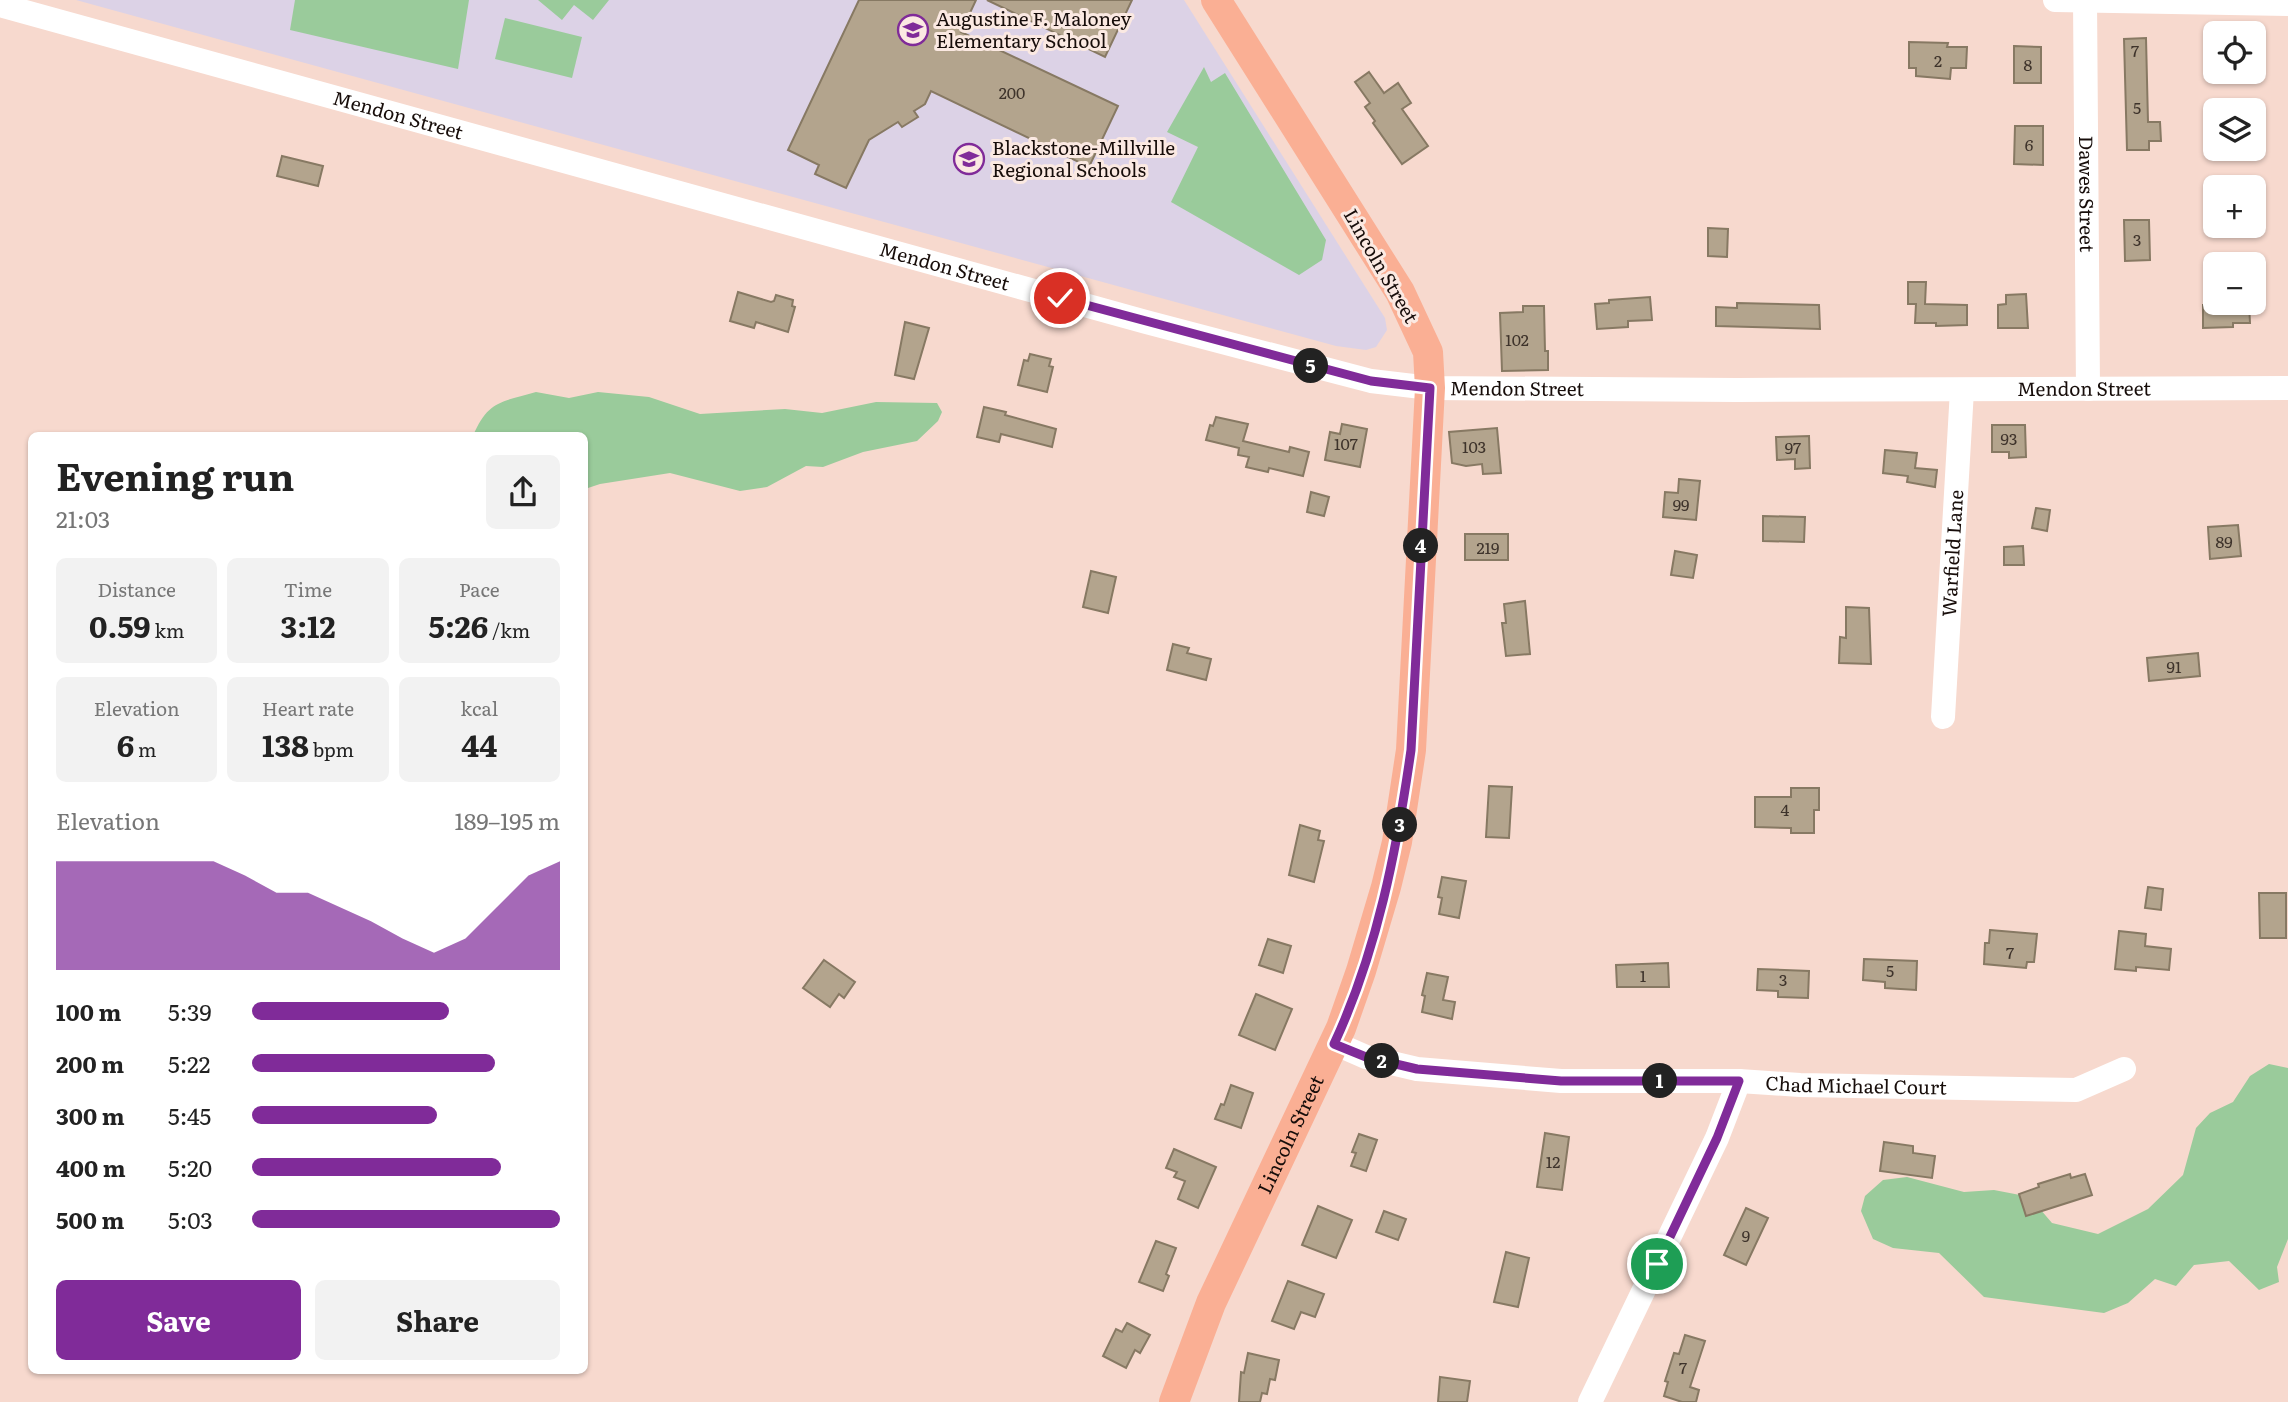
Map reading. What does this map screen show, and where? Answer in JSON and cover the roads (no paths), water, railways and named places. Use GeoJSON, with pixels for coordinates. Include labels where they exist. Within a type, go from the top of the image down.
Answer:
{"type":"FeatureCollection","features":[{"type":"Feature","properties":{"kind":"main road","name":"Lincoln Street"},"geometry":{"type":"LineString","coordinates":[[1174,1402],[1211,1303],[1334,1044],[1352,1000],[1397,842],[1411,750],[1430,388],[1428,352],[1400,292],[1216,0]]}},
{"type":"Feature","properties":{"kind":"street"},"geometry":{"type":"LineString","coordinates":[[2055,0],[2288,4]]}},
{"type":"Feature","properties":{"kind":"street","name":"Dawes Street"},"geometry":{"type":"LineString","coordinates":[[2085,0],[2088,389]]}},
{"type":"Feature","properties":{"kind":"street","name":"Mendon Street"},"geometry":{"type":"LineString","coordinates":[[0,5],[1227,344],[1371,381],[1430,388],[2288,388]]}},
{"type":"Feature","properties":{"kind":"street","name":"Warfield Lane"},"geometry":{"type":"LineString","coordinates":[[1943,717],[1962,390]]}},
{"type":"Feature","properties":{"kind":"street","name":"Chad Michael Court"},"geometry":{"type":"LineString","coordinates":[[1334,1044],[1366,1057],[1417,1069],[1561,1081],[1739,1081],[2076,1090],[2124,1069]]}},
{"type":"Feature","properties":{"kind":"street"},"geometry":{"type":"LineString","coordinates":[[1590,1402],[1717,1138],[1739,1081]]}},
{"type":"Feature","properties":{"kind":"place","name":"Augustine F. Maloney Elementary School"},"geometry":{"type":"Point","coordinates":[913,30]}},
{"type":"Feature","properties":{"kind":"place","name":"Blackstone-Millville Regional Schools"},"geometry":{"type":"Point","coordinates":[969,159]}}]}
